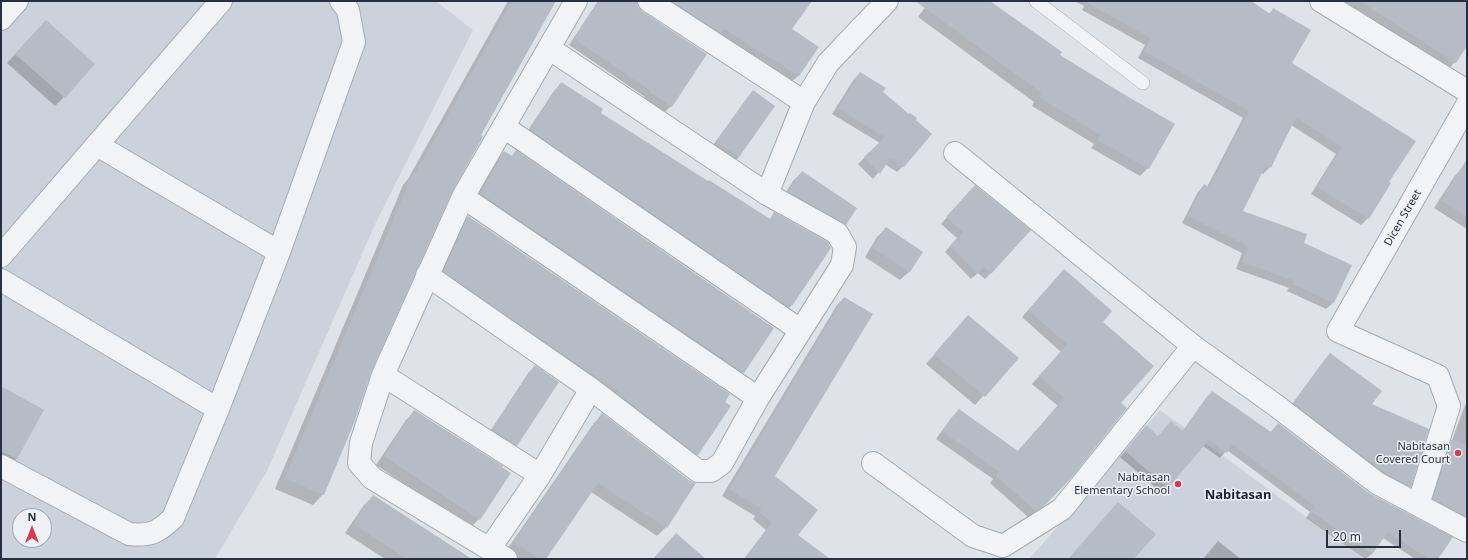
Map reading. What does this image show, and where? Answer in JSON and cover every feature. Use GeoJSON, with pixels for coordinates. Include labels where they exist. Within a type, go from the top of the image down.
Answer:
{"type":"FeatureCollection","features":[{"type":"Feature","properties":{"kind":"street"},"geometry":{"type":"LineString","coordinates":[[1,19],[17,1]]}},
{"type":"Feature","properties":{"kind":"street"},"geometry":{"type":"LineString","coordinates":[[1,256],[221,1]]}},
{"type":"Feature","properties":{"kind":"street"},"geometry":{"type":"LineString","coordinates":[[1,466],[129,534],[143,535],[160,530],[174,518],[279,252],[354,42],[348,10],[341,1]]}},
{"type":"Feature","properties":{"kind":"street"},"geometry":{"type":"LineString","coordinates":[[576,1],[550,49],[463,197],[383,375],[361,443],[359,463],[372,478],[498,554],[540,475],[591,389]]}},
{"type":"Feature","properties":{"kind":"street"},"geometry":{"type":"LineString","coordinates":[[650,1],[804,102]]}},
{"type":"Feature","properties":{"kind":"street"},"geometry":{"type":"LineString","coordinates":[[1321,1],[1467,91]]}},
{"type":"Feature","properties":{"kind":"street"},"geometry":{"type":"LineString","coordinates":[[767,194],[804,102],[828,63],[883,2]]}},
{"type":"Feature","properties":{"kind":"street"},"geometry":{"type":"LineString","coordinates":[[427,275],[591,389],[698,471],[710,470],[722,463],[758,398],[842,265],[845,247],[836,233],[767,194],[550,49]]}},
{"type":"Feature","properties":{"kind":"street","name":"Dicen Street"},"geometry":{"type":"LineString","coordinates":[[1418,505],[1449,406],[1438,376],[1338,331],[1467,105]]}},
{"type":"Feature","properties":{"kind":"street"},"geometry":{"type":"LineString","coordinates":[[504,127],[800,330]]}},
{"type":"Feature","properties":{"kind":"street"},"geometry":{"type":"LineString","coordinates":[[97,145],[279,252]]}},
{"type":"Feature","properties":{"kind":"street"},"geometry":{"type":"LineString","coordinates":[[955,153],[1193,346],[1278,407],[1377,483],[1467,531]]}},
{"type":"Feature","properties":{"kind":"street"},"geometry":{"type":"LineString","coordinates":[[463,197],[758,398]]}},
{"type":"Feature","properties":{"kind":"street"},"geometry":{"type":"LineString","coordinates":[[1,280],[218,409]]}},
{"type":"Feature","properties":{"kind":"street"},"geometry":{"type":"LineString","coordinates":[[873,463],[973,536],[1003,546],[1062,509],[1193,346]]}},
{"type":"Feature","properties":{"kind":"street"},"geometry":{"type":"LineString","coordinates":[[383,375],[540,475]]}},
{"type":"Feature","properties":{"kind":"lane"},"geometry":{"type":"LineString","coordinates":[[1036,1],[1143,83]]}},
{"type":"Feature","properties":{"kind":"shaded area"},"geometry":{"type":"Polygon","coordinates":[[[1,1],[436,1],[473,30],[376,222],[267,471],[215,559],[1,559],[1,1]]]}},
{"type":"Feature","properties":{"kind":"shaded area","name":"Nabitasan Elementary School"},"geometry":{"type":"Polygon","coordinates":[[[1160,410],[1364,559],[1029,559],[1160,410]]]}},
{"type":"Feature","properties":{"kind":"building"},"geometry":{"type":"Polygon","coordinates":[[[512,1],[556,1],[481,135],[483,137],[452,192],[372,370],[354,423],[324,495],[285,478],[413,173],[415,174],[512,1]]]}},
{"type":"Feature","properties":{"kind":"building"},"geometry":{"type":"Polygon","coordinates":[[[599,1],[637,1],[638,7],[642,11],[707,54],[672,107],[650,92],[650,90],[574,39],[599,1]]]}},
{"type":"Feature","properties":{"kind":"building"},"geometry":{"type":"Polygon","coordinates":[[[672,1],[812,1],[792,29],[819,47],[799,76],[724,29],[721,33],[672,1]]]}},
{"type":"Feature","properties":{"kind":"building"},"geometry":{"type":"Polygon","coordinates":[[[915,1],[990,1],[1062,52],[1060,55],[1175,124],[1149,169],[1098,140],[1101,135],[1039,97],[1042,93],[915,1]]]}},
{"type":"Feature","properties":{"kind":"building"},"geometry":{"type":"Polygon","coordinates":[[[1084,1],[1251,1],[1270,14],[1273,8],[1311,30],[1292,63],[1416,141],[1389,182],[1391,183],[1369,219],[1317,187],[1342,147],[1296,117],[1271,168],[1266,165],[1243,211],[1307,234],[1304,243],[1352,265],[1334,303],[1293,284],[1295,281],[1242,262],[1248,246],[1188,216],[1204,184],[1209,187],[1249,111],[1144,51],[1151,38],[1084,1]]]}},
{"type":"Feature","properties":{"kind":"building"},"geometry":{"type":"Polygon","coordinates":[[[1360,1],[1467,1],[1467,46],[1456,63],[1360,1]]]}},
{"type":"Feature","properties":{"kind":"building"},"geometry":{"type":"Polygon","coordinates":[[[46,20],[95,64],[65,98],[15,54],[46,20]]]}},
{"type":"Feature","properties":{"kind":"building"},"geometry":{"type":"Polygon","coordinates":[[[860,72],[886,88],[883,92],[909,114],[910,113],[917,118],[916,120],[932,134],[904,167],[890,158],[880,174],[864,157],[885,137],[838,108],[860,72]]]}},
{"type":"Feature","properties":{"kind":"building"},"geometry":{"type":"Polygon","coordinates":[[[561,82],[603,109],[601,113],[770,219],[774,212],[828,242],[831,248],[792,306],[790,304],[788,307],[530,130],[561,82]]]}},
{"type":"Feature","properties":{"kind":"building"},"geometry":{"type":"Polygon","coordinates":[[[753,90],[775,106],[739,157],[716,142],[753,90]]]}},
{"type":"Feature","properties":{"kind":"building"},"geometry":{"type":"Polygon","coordinates":[[[516,150],[774,328],[744,373],[480,193],[504,151],[512,156],[516,150]]]}},
{"type":"Feature","properties":{"kind":"building"},"geometry":{"type":"Polygon","coordinates":[[[1467,159],[1467,217],[1441,200],[1467,159]]]}},
{"type":"Feature","properties":{"kind":"building"},"geometry":{"type":"Polygon","coordinates":[[[802,171],[857,208],[846,225],[788,192],[802,171]]]}},
{"type":"Feature","properties":{"kind":"building"},"geometry":{"type":"Polygon","coordinates":[[[975,185],[1031,230],[991,274],[984,267],[978,274],[950,246],[963,232],[946,217],[975,185]]]}},
{"type":"Feature","properties":{"kind":"building"},"geometry":{"type":"Polygon","coordinates":[[[468,216],[730,394],[725,402],[731,406],[698,455],[617,393],[618,391],[443,271],[468,216]]]}},
{"type":"Feature","properties":{"kind":"building"},"geometry":{"type":"Polygon","coordinates":[[[886,227],[923,252],[910,272],[873,248],[886,227]]]}},
{"type":"Feature","properties":{"kind":"building"},"geometry":{"type":"Polygon","coordinates":[[[1064,269],[1112,311],[1103,322],[1154,366],[1121,403],[1127,408],[1072,477],[1047,503],[1036,511],[996,476],[1000,472],[942,431],[959,409],[1018,451],[1064,398],[1039,376],[1067,344],[1028,310],[1064,269]]]}},
{"type":"Feature","properties":{"kind":"building"},"geometry":{"type":"Polygon","coordinates":[[[844,297],[873,314],[775,476],[818,510],[798,535],[830,559],[744,559],[772,522],[759,512],[762,509],[729,489],[844,297]]]}},
{"type":"Feature","properties":{"kind":"building"},"geometry":{"type":"Polygon","coordinates":[[[968,315],[1019,358],[985,397],[934,354],[968,315]]]}},
{"type":"Feature","properties":{"kind":"building"},"geometry":{"type":"Polygon","coordinates":[[[1330,353],[1382,391],[1372,404],[1429,429],[1411,487],[1384,472],[1293,403],[1330,353]]]}},
{"type":"Feature","properties":{"kind":"building"},"geometry":{"type":"Polygon","coordinates":[[[535,365],[559,382],[517,446],[492,429],[535,365]]]}},
{"type":"Feature","properties":{"kind":"building"},"geometry":{"type":"Polygon","coordinates":[[[1,386],[44,410],[17,459],[1,451],[1,386]]]}},
{"type":"Feature","properties":{"kind":"building"},"geometry":{"type":"Polygon","coordinates":[[[1212,391],[1271,432],[1278,423],[1369,493],[1453,537],[1438,559],[1429,559],[1388,532],[1372,554],[1311,511],[1315,506],[1232,444],[1227,453],[1209,440],[1168,488],[1125,451],[1146,425],[1158,436],[1171,421],[1183,431],[1212,391]]]}},
{"type":"Feature","properties":{"kind":"building"},"geometry":{"type":"Polygon","coordinates":[[[414,410],[503,466],[502,467],[511,473],[480,520],[384,456],[414,410]]]}},
{"type":"Feature","properties":{"kind":"building"},"geometry":{"type":"Polygon","coordinates":[[[602,413],[690,481],[696,483],[667,528],[598,483],[546,559],[540,559],[514,542],[602,413]]]}},
{"type":"Feature","properties":{"kind":"building","name":"Nabitasan Covered Court"},"geometry":{"type":"Polygon","coordinates":[[[1452,439],[1467,445],[1467,517],[1433,499],[1452,439]]]}},
{"type":"Feature","properties":{"kind":"building"},"geometry":{"type":"Polygon","coordinates":[[[373,495],[472,559],[407,559],[353,524],[373,495]]]}},
{"type":"Feature","properties":{"kind":"building"},"geometry":{"type":"Polygon","coordinates":[[[1118,502],[1156,534],[1134,559],[1068,559],[1118,502]]]}},
{"type":"Feature","properties":{"kind":"building"},"geometry":{"type":"Polygon","coordinates":[[[676,533],[706,559],[653,559],[676,533]]]}},
{"type":"Feature","properties":{"kind":"place","name":"Nabitasan Covered Court"},"geometry":{"type":"Point","coordinates":[1458,453]}},
{"type":"Feature","properties":{"kind":"place","name":"Nabitasan Elementary School"},"geometry":{"type":"Point","coordinates":[1178,484]}},
{"type":"Feature","properties":{"kind":"district","name":"Nabitasan"},"geometry":{"type":"Point","coordinates":[1238,495]}}]}
